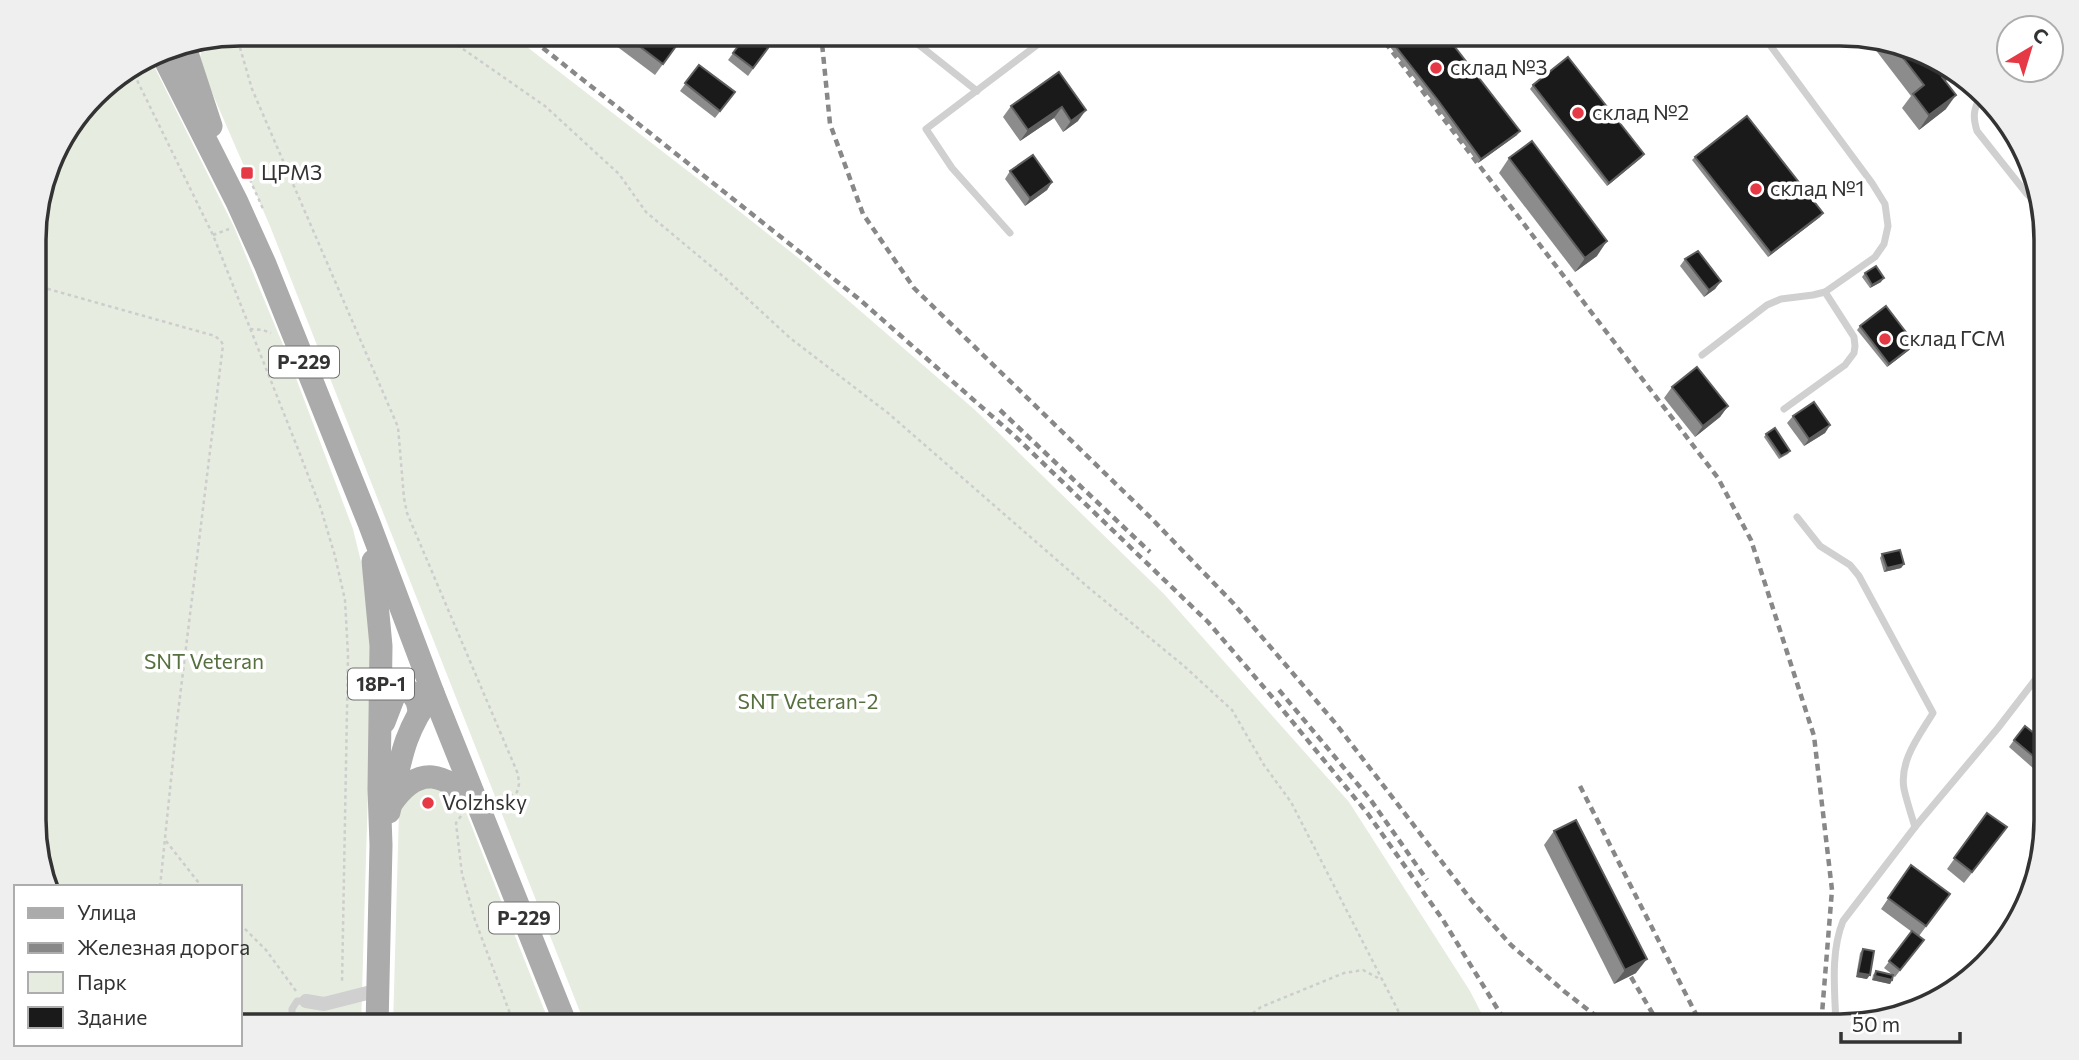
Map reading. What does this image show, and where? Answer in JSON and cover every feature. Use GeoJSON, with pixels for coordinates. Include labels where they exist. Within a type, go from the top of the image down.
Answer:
{"type":"FeatureCollection","features":[{"type":"Feature","properties":{"kind":"main road","name":"Р-229"},"geometry":{"type":"LineString","coordinates":[[187,53],[237,202]]}},
{"type":"Feature","properties":{"kind":"main road","name":"Р-229"},"geometry":{"type":"LineString","coordinates":[[165,61],[237,202],[265,264],[369,523],[426,701],[480,809],[562,1014]]}},
{"type":"Feature","properties":{"kind":"main road","name":"18Р-1"},"geometry":{"type":"LineString","coordinates":[[369,523],[379,602],[381,646],[378,1014]]}},
{"type":"Feature","properties":{"kind":"main road"},"geometry":{"type":"LineString","coordinates":[[380,737],[389,706],[401,690],[411,692],[417,701],[426,701]]}},
{"type":"Feature","properties":{"kind":"main road","name":"18Р-1"},"geometry":{"type":"LineString","coordinates":[[381,845],[408,732],[426,701]]}},
{"type":"Feature","properties":{"kind":"main road"},"geometry":{"type":"LineString","coordinates":[[391,804],[399,792],[425,777],[449,781],[480,809]]}},
{"type":"Feature","properties":{"kind":"street"},"geometry":{"type":"LineString","coordinates":[[306,1001],[324,1004],[379,990]]}},
{"type":"Feature","properties":{"kind":"lane"},"geometry":{"type":"LineString","coordinates":[[920,46],[977,91]]}},
{"type":"Feature","properties":{"kind":"lane"},"geometry":{"type":"LineString","coordinates":[[1010,233],[952,167],[926,129],[1037,46]]}},
{"type":"Feature","properties":{"kind":"lane"},"geometry":{"type":"LineString","coordinates":[[1702,355],[1767,305],[1781,299],[1825,292],[1875,257],[1884,244],[1888,226],[1885,204],[1872,183],[1771,46]]}},
{"type":"Feature","properties":{"kind":"lane"},"geometry":{"type":"LineString","coordinates":[[1977,104],[1973,119],[1977,131],[2028,195]]}},
{"type":"Feature","properties":{"kind":"lane"},"geometry":{"type":"LineString","coordinates":[[1784,409],[1845,365],[1854,353],[1854,337],[1825,292]]}},
{"type":"Feature","properties":{"kind":"lane"},"geometry":{"type":"LineString","coordinates":[[1797,517],[1820,546],[1850,565],[1859,576],[1933,713],[1912,748],[1904,768],[1904,787],[1915,827]]}},
{"type":"Feature","properties":{"kind":"lane"},"geometry":{"type":"LineString","coordinates":[[1836,1014],[1835,971],[1838,933],[1843,920],[2034,681]]}},
{"type":"Feature","properties":{"kind":"lane"},"geometry":{"type":"LineString","coordinates":[[292,1014],[297,1001],[306,1001]]}},
{"type":"Feature","properties":{"kind":"path"},"geometry":{"type":"LineString","coordinates":[[239,46],[252,89],[398,427],[407,513],[518,774],[517,792],[504,801],[459,817],[456,823],[462,874],[475,920],[510,1014]]}},
{"type":"Feature","properties":{"kind":"path"},"geometry":{"type":"LineString","coordinates":[[459,46],[545,106],[619,174],[646,212],[725,278],[790,338],[888,413],[1232,710],[1264,765],[1291,802],[1400,1014]]}},
{"type":"Feature","properties":{"kind":"path"},"geometry":{"type":"LineString","coordinates":[[135,76],[213,235],[321,509],[345,600],[348,655],[339,1014]]}},
{"type":"Feature","properties":{"kind":"path"},"geometry":{"type":"LineString","coordinates":[[247,173],[265,214]]}},
{"type":"Feature","properties":{"kind":"path"},"geometry":{"type":"LineString","coordinates":[[213,235],[234,227],[224,231]]}},
{"type":"Feature","properties":{"kind":"path"},"geometry":{"type":"LineString","coordinates":[[46,288],[215,336],[223,345],[177,721],[160,885]]}},
{"type":"Feature","properties":{"kind":"path"},"geometry":{"type":"LineString","coordinates":[[250,329],[276,335]]}},
{"type":"Feature","properties":{"kind":"path"},"geometry":{"type":"LineString","coordinates":[[166,841],[200,885]]}},
{"type":"Feature","properties":{"kind":"path"},"geometry":{"type":"LineString","coordinates":[[242,926],[266,950],[293,988],[306,1001]]}},
{"type":"Feature","properties":{"kind":"path"},"geometry":{"type":"LineString","coordinates":[[1252,1014],[1261,1007],[1344,973],[1363,970],[1381,979]]}},
{"type":"Feature","properties":{"kind":"green space","name":"SNT Veteran-2"},"geometry":{"type":"Polygon","coordinates":[[[227,46],[526,46],[806,264],[975,410],[1164,594],[1349,802],[1470,991],[1482,1014],[581,1014],[270,226],[207,81],[200,57],[202,49],[227,46]]]}},
{"type":"Feature","properties":{"kind":"green space","name":"SNT Veteran"},"geometry":{"type":"Polygon","coordinates":[[[154,65],[234,227],[288,357],[353,529],[363,570],[372,655],[361,1014],[242,1014],[242,885],[57,885],[47,846],[46,821],[46,227],[49,201],[65,154],[86,121],[112,94],[154,65]]]}},
{"type":"Feature","properties":{"kind":"green space"},"geometry":{"type":"Polygon","coordinates":[[[428,786],[447,790],[464,807],[546,1014],[393,1014],[399,811],[412,793],[428,786]]]}},
{"type":"Feature","properties":{"kind":"building"},"geometry":{"type":"Polygon","coordinates":[[[639,46],[676,46],[663,64],[639,46]]]}},
{"type":"Feature","properties":{"kind":"building"},"geometry":{"type":"Polygon","coordinates":[[[738,46],[768,48],[753,68],[733,53],[738,46]]]}},
{"type":"Feature","properties":{"kind":"building","name":"склад №3"},"geometry":{"type":"Polygon","coordinates":[[[1395,46],[1454,46],[1520,131],[1481,159],[1395,46]]]}},
{"type":"Feature","properties":{"kind":"building"},"geometry":{"type":"Polygon","coordinates":[[[1902,56],[1943,76],[1956,95],[1929,115],[1913,94],[1924,85],[1902,56]]]}},
{"type":"Feature","properties":{"kind":"building","name":"склад №2"},"geometry":{"type":"Polygon","coordinates":[[[1568,57],[1644,154],[1609,183],[1533,85],[1568,57]]]}},
{"type":"Feature","properties":{"kind":"building"},"geometry":{"type":"Polygon","coordinates":[[[699,65],[735,92],[720,111],[685,83],[699,65]]]}},
{"type":"Feature","properties":{"kind":"building"},"geometry":{"type":"Polygon","coordinates":[[[1059,72],[1086,110],[1071,121],[1062,107],[1028,130],[1011,106],[1059,72]]]}},
{"type":"Feature","properties":{"kind":"building","name":"склад №1"},"geometry":{"type":"Polygon","coordinates":[[[1747,116],[1823,213],[1771,253],[1695,157],[1747,116]]]}},
{"type":"Feature","properties":{"kind":"building"},"geometry":{"type":"Polygon","coordinates":[[[1532,141],[1607,241],[1585,258],[1509,158],[1532,141]]]}},
{"type":"Feature","properties":{"kind":"building"},"geometry":{"type":"Polygon","coordinates":[[[1033,155],[1052,182],[1030,198],[1010,171],[1033,155]]]}},
{"type":"Feature","properties":{"kind":"building"},"geometry":{"type":"Polygon","coordinates":[[[1698,251],[1721,281],[1709,290],[1685,259],[1698,251]]]}},
{"type":"Feature","properties":{"kind":"building"},"geometry":{"type":"Polygon","coordinates":[[[1876,266],[1884,278],[1872,285],[1865,273],[1876,266]]]}},
{"type":"Feature","properties":{"kind":"building","name":"склад ГСМ"},"geometry":{"type":"Polygon","coordinates":[[[1886,306],[1915,344],[1889,364],[1860,326],[1886,306]]]}},
{"type":"Feature","properties":{"kind":"building"},"geometry":{"type":"Polygon","coordinates":[[[1697,367],[1728,406],[1703,426],[1672,387],[1697,367]]]}},
{"type":"Feature","properties":{"kind":"building"},"geometry":{"type":"Polygon","coordinates":[[[1814,402],[1830,425],[1809,439],[1793,416],[1814,402]]]}},
{"type":"Feature","properties":{"kind":"building"},"geometry":{"type":"Polygon","coordinates":[[[1775,428],[1790,451],[1781,456],[1766,434],[1775,428]]]}},
{"type":"Feature","properties":{"kind":"building"},"geometry":{"type":"Polygon","coordinates":[[[1900,550],[1904,564],[1887,568],[1882,554],[1900,550]]]}},
{"type":"Feature","properties":{"kind":"building"},"geometry":{"type":"Polygon","coordinates":[[[2025,726],[2034,733],[2034,757],[2014,740],[2025,726]]]}},
{"type":"Feature","properties":{"kind":"building"},"geometry":{"type":"Polygon","coordinates":[[[1987,813],[2007,827],[1972,872],[1954,858],[1987,813]]]}},
{"type":"Feature","properties":{"kind":"building"},"geometry":{"type":"Polygon","coordinates":[[[1576,820],[1647,959],[1625,970],[1554,831],[1576,820]]]}},
{"type":"Feature","properties":{"kind":"building"},"geometry":{"type":"Polygon","coordinates":[[[1911,865],[1950,894],[1926,926],[1888,898],[1911,865]]]}},
{"type":"Feature","properties":{"kind":"building"},"geometry":{"type":"Polygon","coordinates":[[[1912,931],[1924,940],[1900,970],[1889,961],[1912,931]]]}},
{"type":"Feature","properties":{"kind":"building"},"geometry":{"type":"Polygon","coordinates":[[[1863,949],[1874,951],[1870,975],[1858,973],[1863,949]]]}},
{"type":"Feature","properties":{"kind":"building"},"geometry":{"type":"Polygon","coordinates":[[[1876,971],[1893,975],[1892,980],[1875,976],[1876,971]]]}},
{"type":"Feature","properties":{"kind":"railway"},"geometry":{"type":"LineString","coordinates":[[540,46],[859,299],[1018,439],[1208,622],[1368,814],[1443,920],[1501,1014]]}},
{"type":"Feature","properties":{"kind":"railway"},"geometry":{"type":"LineString","coordinates":[[822,46],[830,124],[863,214],[914,288],[1151,518],[1233,603],[1336,724],[1472,901],[1511,945],[1593,1014]]}},
{"type":"Feature","properties":{"kind":"railway"},"geometry":{"type":"LineString","coordinates":[[1388,46],[1718,478],[1751,540],[1814,736],[1832,890],[1822,1014]]}},
{"type":"Feature","properties":{"kind":"railway"},"geometry":{"type":"LineString","coordinates":[[1000,410],[1150,552]]}},
{"type":"Feature","properties":{"kind":"railway"},"geometry":{"type":"LineString","coordinates":[[1279,690],[1370,799],[1427,880]]}},
{"type":"Feature","properties":{"kind":"railway"},"geometry":{"type":"LineString","coordinates":[[1580,786],[1696,1014]]}},
{"type":"Feature","properties":{"kind":"railway"},"geometry":{"type":"LineString","coordinates":[[1631,977],[1653,1014]]}},
{"type":"Feature","properties":{"kind":"place","name":"склад №3"},"geometry":{"type":"Point","coordinates":[1436,68]}},
{"type":"Feature","properties":{"kind":"place","name":"склад №2"},"geometry":{"type":"Point","coordinates":[1578,113]}},
{"type":"Feature","properties":{"kind":"place","name":"ЦРМЗ"},"geometry":{"type":"Point","coordinates":[247,173]}},
{"type":"Feature","properties":{"kind":"place","name":"склад №1"},"geometry":{"type":"Point","coordinates":[1756,189]}},
{"type":"Feature","properties":{"kind":"place","name":"склад ГСМ"},"geometry":{"type":"Point","coordinates":[1885,339]}},
{"type":"Feature","properties":{"kind":"place","name":"Volzhsky"},"geometry":{"type":"Point","coordinates":[428,803]}}]}
